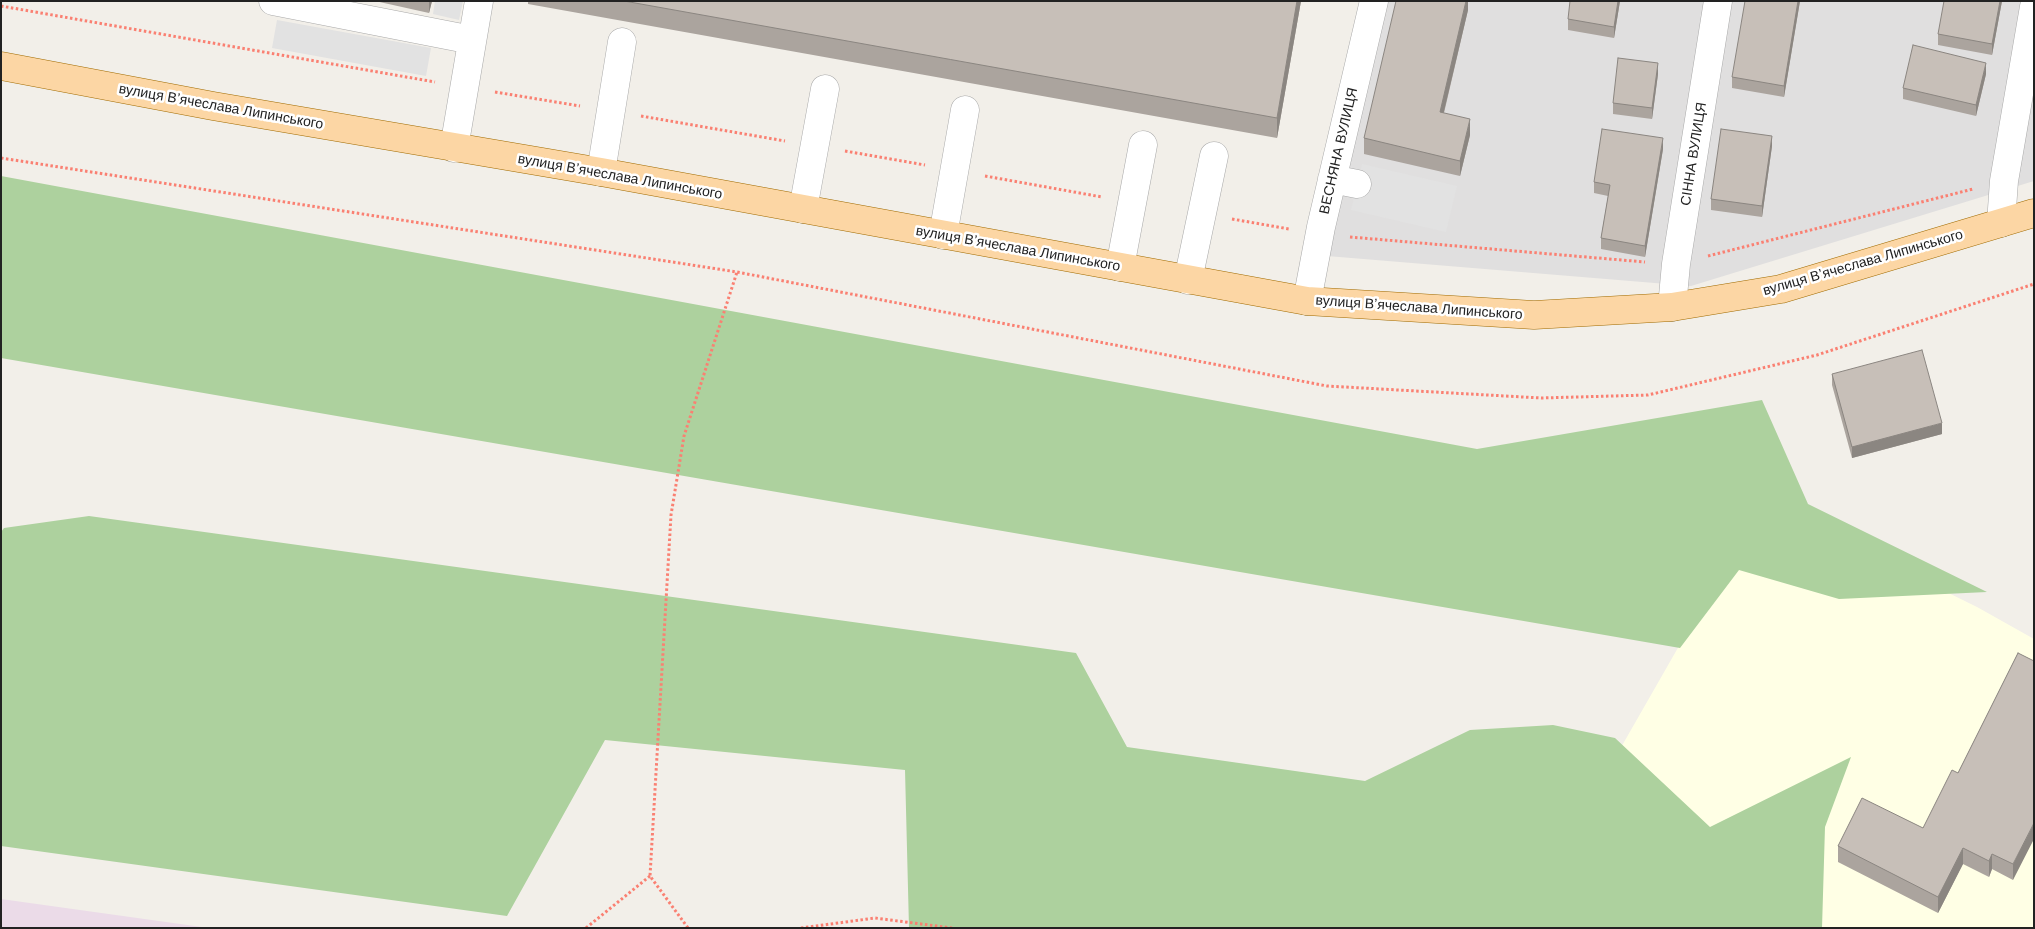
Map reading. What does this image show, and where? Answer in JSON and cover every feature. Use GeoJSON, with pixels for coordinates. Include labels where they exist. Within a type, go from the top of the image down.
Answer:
{"type":"FeatureCollection","features":[{"type":"Feature","properties":{"kind":"main road","name":"вулиця Вʼячеслава Липинського"},"geometry":{"type":"LineString","coordinates":[[1,66],[454,148],[601,172],[1307,301],[1534,316],[1672,307],[1781,289],[2034,213]]}},
{"type":"Feature","properties":{"kind":"street"},"geometry":{"type":"LineString","coordinates":[[273,1],[472,40]]}},
{"type":"Feature","properties":{"kind":"street"},"geometry":{"type":"LineString","coordinates":[[454,148],[479,1]]}},
{"type":"Feature","properties":{"kind":"street","name":"ВЕСНЯНА ВУЛИЦЯ"},"geometry":{"type":"LineString","coordinates":[[1307,301],[1345,182],[1374,1]]}},
{"type":"Feature","properties":{"kind":"street","name":"СІННА ВУЛИЦЯ"},"geometry":{"type":"LineString","coordinates":[[1672,307],[1676,264],[1718,1]]}},
{"type":"Feature","properties":{"kind":"street"},"geometry":{"type":"LineString","coordinates":[[2001,224],[2004,180],[2034,7]]}},
{"type":"Feature","properties":{"kind":"street"},"geometry":{"type":"LineString","coordinates":[[601,172],[622,42]]}},
{"type":"Feature","properties":{"kind":"street"},"geometry":{"type":"LineString","coordinates":[[803,209],[825,89]]}},
{"type":"Feature","properties":{"kind":"street"},"geometry":{"type":"LineString","coordinates":[[943,235],[965,110]]}},
{"type":"Feature","properties":{"kind":"street"},"geometry":{"type":"LineString","coordinates":[[1120,267],[1143,145]]}},
{"type":"Feature","properties":{"kind":"street"},"geometry":{"type":"LineString","coordinates":[[1188,280],[1214,156]]}},
{"type":"Feature","properties":{"kind":"path"},"geometry":{"type":"LineString","coordinates":[[1,6],[464,88],[611,110],[1131,202]]}},
{"type":"Feature","properties":{"kind":"path"},"geometry":{"type":"LineString","coordinates":[[1,158],[737,272],[1327,386],[1541,398],[1648,395],[1817,355],[2034,284]]}},
{"type":"Feature","properties":{"kind":"path"},"geometry":{"type":"LineString","coordinates":[[1201,214],[1290,229]]}},
{"type":"Feature","properties":{"kind":"path"},"geometry":{"type":"LineString","coordinates":[[688,928],[650,876],[671,515],[684,436],[737,272]]}},
{"type":"Feature","properties":{"kind":"path"},"geometry":{"type":"LineString","coordinates":[[586,928],[650,876]]}},
{"type":"Feature","properties":{"kind":"path"},"geometry":{"type":"LineString","coordinates":[[801,928],[874,918],[952,928]]}},
{"type":"Feature","properties":{"kind":"shaded area"},"geometry":{"type":"Polygon","coordinates":[[[435,1],[463,1],[459,20],[433,14],[435,1]]]}},
{"type":"Feature","properties":{"kind":"shaded area"},"geometry":{"type":"Polygon","coordinates":[[[1378,1],[2034,1],[2034,181],[1691,286],[1327,256],[1378,1]]]}},
{"type":"Feature","properties":{"kind":"shaded area"},"geometry":{"type":"Polygon","coordinates":[[[277,20],[431,48],[426,76],[272,48],[277,20]]]}},
{"type":"Feature","properties":{"kind":"shaded area"},"geometry":{"type":"Polygon","coordinates":[[[1362,164],[1457,186],[1446,232],[1351,210],[1362,164]]]}},
{"type":"Feature","properties":{"kind":"shaded area"},"geometry":{"type":"Polygon","coordinates":[[[1762,501],[1977,607],[2034,639],[2034,928],[1813,928],[1592,798],[1762,501]]]}},
{"type":"Feature","properties":{"kind":"shaded area"},"geometry":{"type":"Polygon","coordinates":[[[1,899],[209,928],[1,928],[1,899]]]}},
{"type":"Feature","properties":{"kind":"green space"},"geometry":{"type":"Polygon","coordinates":[[[1,176],[1477,449],[1762,400],[1808,504],[1987,592],[1839,599],[1739,570],[1680,648],[1,358],[1,176]]]}},
{"type":"Feature","properties":{"kind":"green space"},"geometry":{"type":"Polygon","coordinates":[[[89,516],[1076,653],[1127,747],[1365,781],[1470,730],[1553,725],[1615,738],[1710,827],[1851,757],[1825,827],[1822,928],[909,928],[905,770],[605,740],[507,916],[1,846],[1,532],[4,528],[89,516]]]}},
{"type":"Feature","properties":{"kind":"building"},"geometry":{"type":"Polygon","coordinates":[[[624,1],[1297,1],[1277,118],[624,1]]]}},
{"type":"Feature","properties":{"kind":"building"},"geometry":{"type":"Polygon","coordinates":[[[1396,1],[1466,1],[1440,112],[1470,119],[1460,161],[1364,138],[1396,1]]]}},
{"type":"Feature","properties":{"kind":"building"},"geometry":{"type":"Polygon","coordinates":[[[1570,1],[1618,1],[1614,27],[1568,19],[1570,1]]]}},
{"type":"Feature","properties":{"kind":"building"},"geometry":{"type":"Polygon","coordinates":[[[1745,1],[1798,1],[1784,86],[1732,77],[1745,1]]]}},
{"type":"Feature","properties":{"kind":"building"},"geometry":{"type":"Polygon","coordinates":[[[1944,1],[2000,1],[1992,44],[1938,34],[1944,1]]]}},
{"type":"Feature","properties":{"kind":"building"},"geometry":{"type":"Polygon","coordinates":[[[1913,45],[1986,63],[1976,105],[1903,88],[1913,45]]]}},
{"type":"Feature","properties":{"kind":"building"},"geometry":{"type":"Polygon","coordinates":[[[1618,58],[1658,63],[1652,108],[1613,103],[1618,58]]]}},
{"type":"Feature","properties":{"kind":"building"},"geometry":{"type":"Polygon","coordinates":[[[1602,129],[1663,138],[1645,246],[1601,238],[1610,185],[1594,182],[1602,129]]]}},
{"type":"Feature","properties":{"kind":"building"},"geometry":{"type":"Polygon","coordinates":[[[1721,129],[1772,136],[1762,206],[1711,199],[1721,129]]]}},
{"type":"Feature","properties":{"kind":"building"},"geometry":{"type":"Polygon","coordinates":[[[1922,350],[1942,423],[1852,447],[1832,374],[1922,350]]]}},
{"type":"Feature","properties":{"kind":"building"},"geometry":{"type":"Polygon","coordinates":[[[2018,653],[2034,661],[2034,823],[2013,864],[1992,854],[1989,861],[1963,848],[1938,897],[1838,846],[1862,798],[1923,828],[1952,770],[1958,773],[2018,653]]]}}]}
